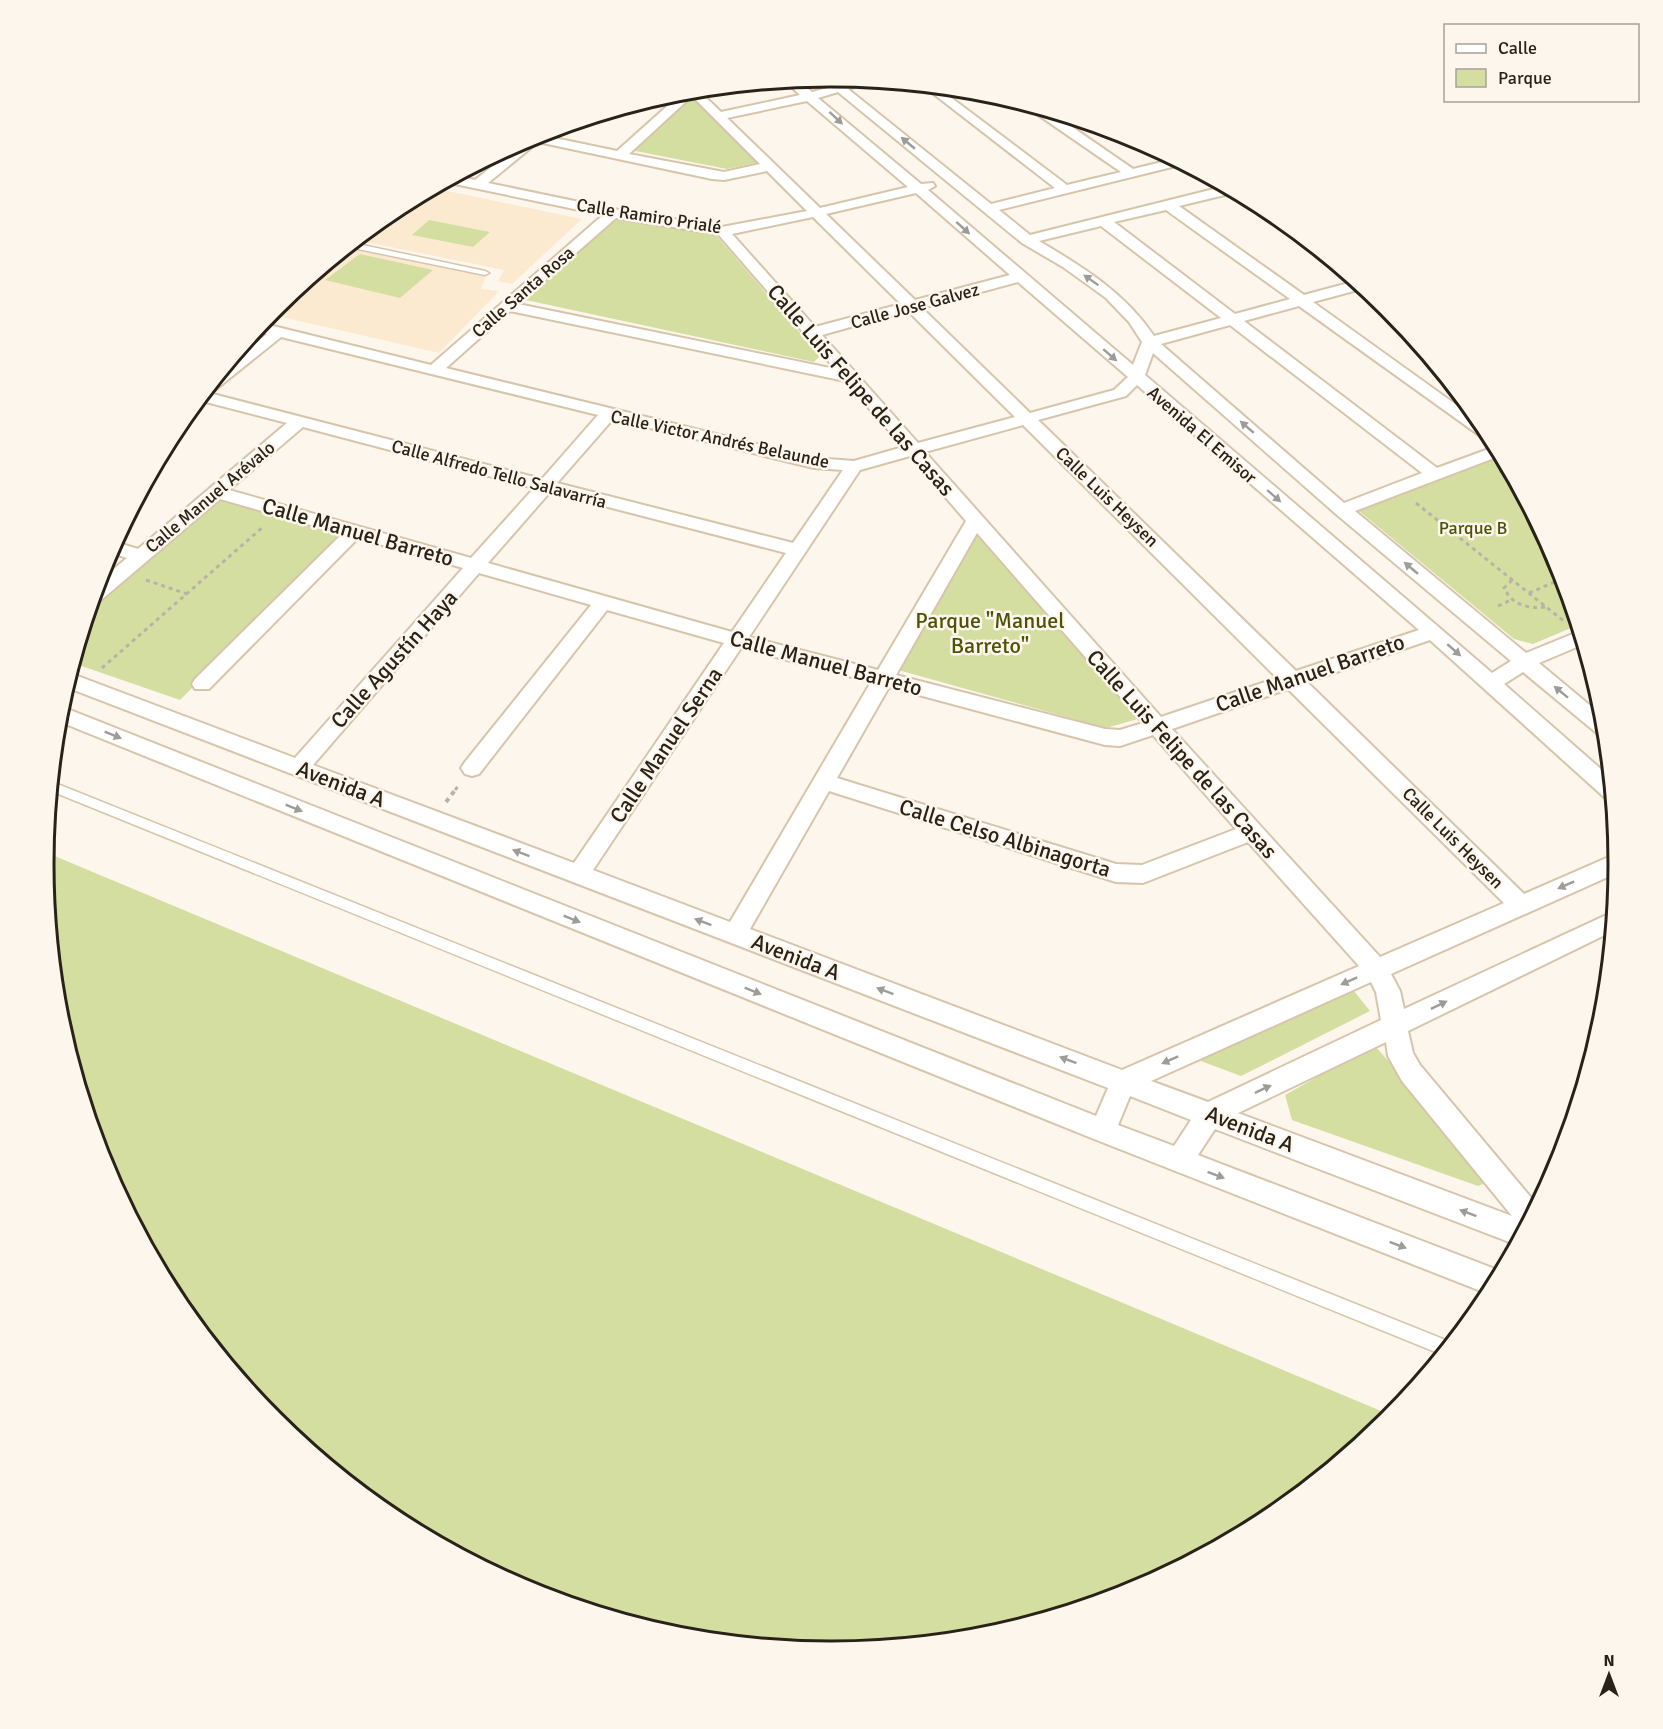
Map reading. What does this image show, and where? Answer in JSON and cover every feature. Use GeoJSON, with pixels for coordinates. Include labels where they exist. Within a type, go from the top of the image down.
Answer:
{"type":"FeatureCollection","features":[{"type":"Feature","properties":{"kind":"street","name":"Avenida El Emisor"},"geometry":{"type":"LineString","coordinates":[[801,88],[1491,683],[1604,784]]}},
{"type":"Feature","properties":{"kind":"street"},"geometry":{"type":"LineString","coordinates":[[718,116],[842,88]]}},
{"type":"Feature","properties":{"kind":"street","name":"Avenida El Emisor"},"geometry":{"type":"LineString","coordinates":[[842,88],[1028,240],[1068,264],[1111,295],[1135,319],[1150,342],[1342,510],[1595,720]]}},
{"type":"Feature","properties":{"kind":"street"},"geometry":{"type":"LineString","coordinates":[[940,95],[1064,189]]}},
{"type":"Feature","properties":{"kind":"street","name":"Calle Luis Heysen"},"geometry":{"type":"LineString","coordinates":[[701,99],[1293,678],[1521,905]]}},
{"type":"Feature","properties":{"kind":"street"},"geometry":{"type":"LineString","coordinates":[[619,156],[678,102]]}},
{"type":"Feature","properties":{"kind":"street"},"geometry":{"type":"LineString","coordinates":[[1053,119],[1131,173]]}},
{"type":"Feature","properties":{"kind":"street"},"geometry":{"type":"LineString","coordinates":[[554,139],[619,156],[724,176],[770,166]]}},
{"type":"Feature","properties":{"kind":"street"},"geometry":{"type":"LineString","coordinates":[[479,184],[516,154]]}},
{"type":"Feature","properties":{"kind":"street"},"geometry":{"type":"LineString","coordinates":[[988,209],[1168,164]]}},
{"type":"Feature","properties":{"kind":"street","name":"Calle Ramiro Prialé"},"geometry":{"type":"LineString","coordinates":[[462,181],[613,213],[722,231],[768,224],[953,180]]}},
{"type":"Feature","properties":{"kind":"street"},"geometry":{"type":"LineString","coordinates":[[1028,240],[1221,192]]}},
{"type":"Feature","properties":{"kind":"street"},"geometry":{"type":"LineString","coordinates":[[1168,205],[1468,418]]}},
{"type":"Feature","properties":{"kind":"street","name":"Calle Santa Rosa"},"geometry":{"type":"LineString","coordinates":[[433,371],[613,213]]}},
{"type":"Feature","properties":{"kind":"street"},"geometry":{"type":"LineString","coordinates":[[1104,221],[1434,475]]}},
{"type":"Feature","properties":{"kind":"street","name":"Calle Luis Felipe de las Casas"},"geometry":{"type":"LineString","coordinates":[[722,231],[1156,726],[1376,969],[1388,992],[1401,1056],[1411,1073],[1526,1213]]}},
{"type":"Feature","properties":{"kind":"street","name":"Calle Jose Galvez"},"geometry":{"type":"LineString","coordinates":[[811,333],[1019,278]]}},
{"type":"Feature","properties":{"kind":"street"},"geometry":{"type":"LineString","coordinates":[[1136,378],[1150,342],[1351,287]]}},
{"type":"Feature","properties":{"kind":"street"},"geometry":{"type":"LineString","coordinates":[[508,306],[850,377]]}},
{"type":"Feature","properties":{"kind":"street","name":"Calle Victor Andrés Belaunde"},"geometry":{"type":"LineString","coordinates":[[268,330],[814,463],[854,466],[1120,393],[1136,378]]}},
{"type":"Feature","properties":{"kind":"street"},"geometry":{"type":"LineString","coordinates":[[236,366],[278,332]]}},
{"type":"Feature","properties":{"kind":"street","name":"Calle Alfredo Tello Salavarría"},"geometry":{"type":"LineString","coordinates":[[210,398],[796,550]]}},
{"type":"Feature","properties":{"kind":"street","name":"Calle Agustín Haya"},"geometry":{"type":"LineString","coordinates":[[298,768],[608,414]]}},
{"type":"Feature","properties":{"kind":"street","name":"Calle Manuel Arévalo"},"geometry":{"type":"LineString","coordinates":[[106,586],[299,422]]}},
{"type":"Feature","properties":{"kind":"street"},"geometry":{"type":"LineString","coordinates":[[1342,510],[1491,453]]}},
{"type":"Feature","properties":{"kind":"street","name":"Calle Manuel Serna"},"geometry":{"type":"LineString","coordinates":[[578,874],[854,466]]}},
{"type":"Feature","properties":{"kind":"street","name":"Calle Manuel Barreto"},"geometry":{"type":"LineString","coordinates":[[216,492],[737,640],[1105,737],[1120,738],[1432,632]]}},
{"type":"Feature","properties":{"kind":"street"},"geometry":{"type":"LineString","coordinates":[[735,934],[975,521]]}},
{"type":"Feature","properties":{"kind":"street"},"geometry":{"type":"LineString","coordinates":[[202,684],[355,531]]}},
{"type":"Feature","properties":{"kind":"street"},"geometry":{"type":"LineString","coordinates":[[121,550],[140,556]]}},
{"type":"Feature","properties":{"kind":"street"},"geometry":{"type":"LineString","coordinates":[[472,768],[604,601]]}},
{"type":"Feature","properties":{"kind":"street"},"geometry":{"type":"LineString","coordinates":[[1491,683],[1573,631]]}},
{"type":"Feature","properties":{"kind":"street","name":"Avenida A"},"geometry":{"type":"LineString","coordinates":[[76,683],[1210,1114],[1525,1215]]}},
{"type":"Feature","properties":{"kind":"street","name":"Avenida A"},"geometry":{"type":"LineString","coordinates":[[68,717],[1103,1131],[1488,1280]]}},
{"type":"Feature","properties":{"kind":"street","name":"Calle Celso Albinagorta"},"geometry":{"type":"LineString","coordinates":[[825,782],[1116,873],[1143,874],[1251,832]]}},
{"type":"Feature","properties":{"kind":"street"},"geometry":{"type":"LineString","coordinates":[[1103,1131],[1123,1081],[1609,866]]}},
{"type":"Feature","properties":{"kind":"street"},"geometry":{"type":"LineString","coordinates":[[1179,1161],[1210,1114],[1606,924]]}},
{"type":"Feature","properties":{"kind":"lane"},"geometry":{"type":"LineString","coordinates":[[361,246],[485,273]]}},
{"type":"Feature","properties":{"kind":"lane"},"geometry":{"type":"LineString","coordinates":[[58,789],[1441,1346]]}},
{"type":"Feature","properties":{"kind":"path"},"geometry":{"type":"LineString","coordinates":[[1499,470],[1503,473]]}},
{"type":"Feature","properties":{"kind":"path"},"geometry":{"type":"LineString","coordinates":[[1413,501],[1572,629]]}},
{"type":"Feature","properties":{"kind":"path"},"geometry":{"type":"LineString","coordinates":[[102,668],[268,523]]}},
{"type":"Feature","properties":{"kind":"path"},"geometry":{"type":"LineString","coordinates":[[145,579],[187,594]]}},
{"type":"Feature","properties":{"kind":"path"},"geometry":{"type":"LineString","coordinates":[[1512,580],[1504,588],[1511,600],[1529,608],[1546,607]]}},
{"type":"Feature","properties":{"kind":"path"},"geometry":{"type":"LineString","coordinates":[[1529,593],[1555,582]]}},
{"type":"Feature","properties":{"kind":"path"},"geometry":{"type":"LineString","coordinates":[[1498,606],[1511,600]]}},
{"type":"Feature","properties":{"kind":"path"},"geometry":{"type":"LineString","coordinates":[[433,819],[472,768]]}},
{"type":"Feature","properties":{"kind":"shaded area"},"geometry":{"type":"Polygon","coordinates":[[[444,190],[582,219],[512,284],[498,281],[504,270],[366,242],[444,190]]]}},
{"type":"Feature","properties":{"kind":"shaded area"},"geometry":{"type":"Polygon","coordinates":[[[357,249],[486,275],[481,289],[499,291],[439,353],[280,317],[319,280],[357,249]]]}},
{"type":"Feature","properties":{"kind":"green space"},"geometry":{"type":"Polygon","coordinates":[[[696,100],[760,162],[727,169],[630,150],[686,101],[696,100]]]}},
{"type":"Feature","properties":{"kind":"green space"},"geometry":{"type":"Polygon","coordinates":[[[611,218],[716,235],[820,356],[814,362],[521,299],[611,218]]]}},
{"type":"Feature","properties":{"kind":"green space"},"geometry":{"type":"Polygon","coordinates":[[[429,220],[490,232],[473,247],[412,235],[429,220]]]}},
{"type":"Feature","properties":{"kind":"green space"},"geometry":{"type":"Polygon","coordinates":[[[360,254],[433,270],[400,298],[325,280],[360,254]]]}},
{"type":"Feature","properties":{"kind":"green space","name":"Parque B"},"geometry":{"type":"Polygon","coordinates":[[[1493,457],[1529,521],[1550,567],[1572,628],[1533,644],[1514,639],[1359,511],[1361,504],[1493,457]]]}},
{"type":"Feature","properties":{"kind":"green space"},"geometry":{"type":"Polygon","coordinates":[[[217,498],[347,534],[180,700],[80,665],[101,600],[217,498]]]}},
{"type":"Feature","properties":{"kind":"green space","name":"Parque \"Manuel Barreto\""},"geometry":{"type":"Polygon","coordinates":[[[979,532],[1145,717],[1106,728],[898,670],[979,532]]]}},
{"type":"Feature","properties":{"kind":"green space"},"geometry":{"type":"Polygon","coordinates":[[[54,856],[1383,1412],[1344,1449],[1305,1481],[1220,1538],[1129,1583],[1033,1616],[983,1627],[882,1640],[832,1642],[781,1640],[730,1635],[630,1616],[534,1583],[443,1538],[358,1481],[319,1449],[247,1377],[185,1296],[158,1253],[113,1162],[80,1066],[61,966],[56,915],[54,856]]]}},
{"type":"Feature","properties":{"kind":"green space"},"geometry":{"type":"Polygon","coordinates":[[[1350,986],[1370,1011],[1241,1076],[1198,1060],[1350,986]]]}},
{"type":"Feature","properties":{"kind":"green space"},"geometry":{"type":"Polygon","coordinates":[[[1374,1045],[1495,1179],[1478,1186],[1292,1120],[1285,1095],[1374,1045]]]}}]}
